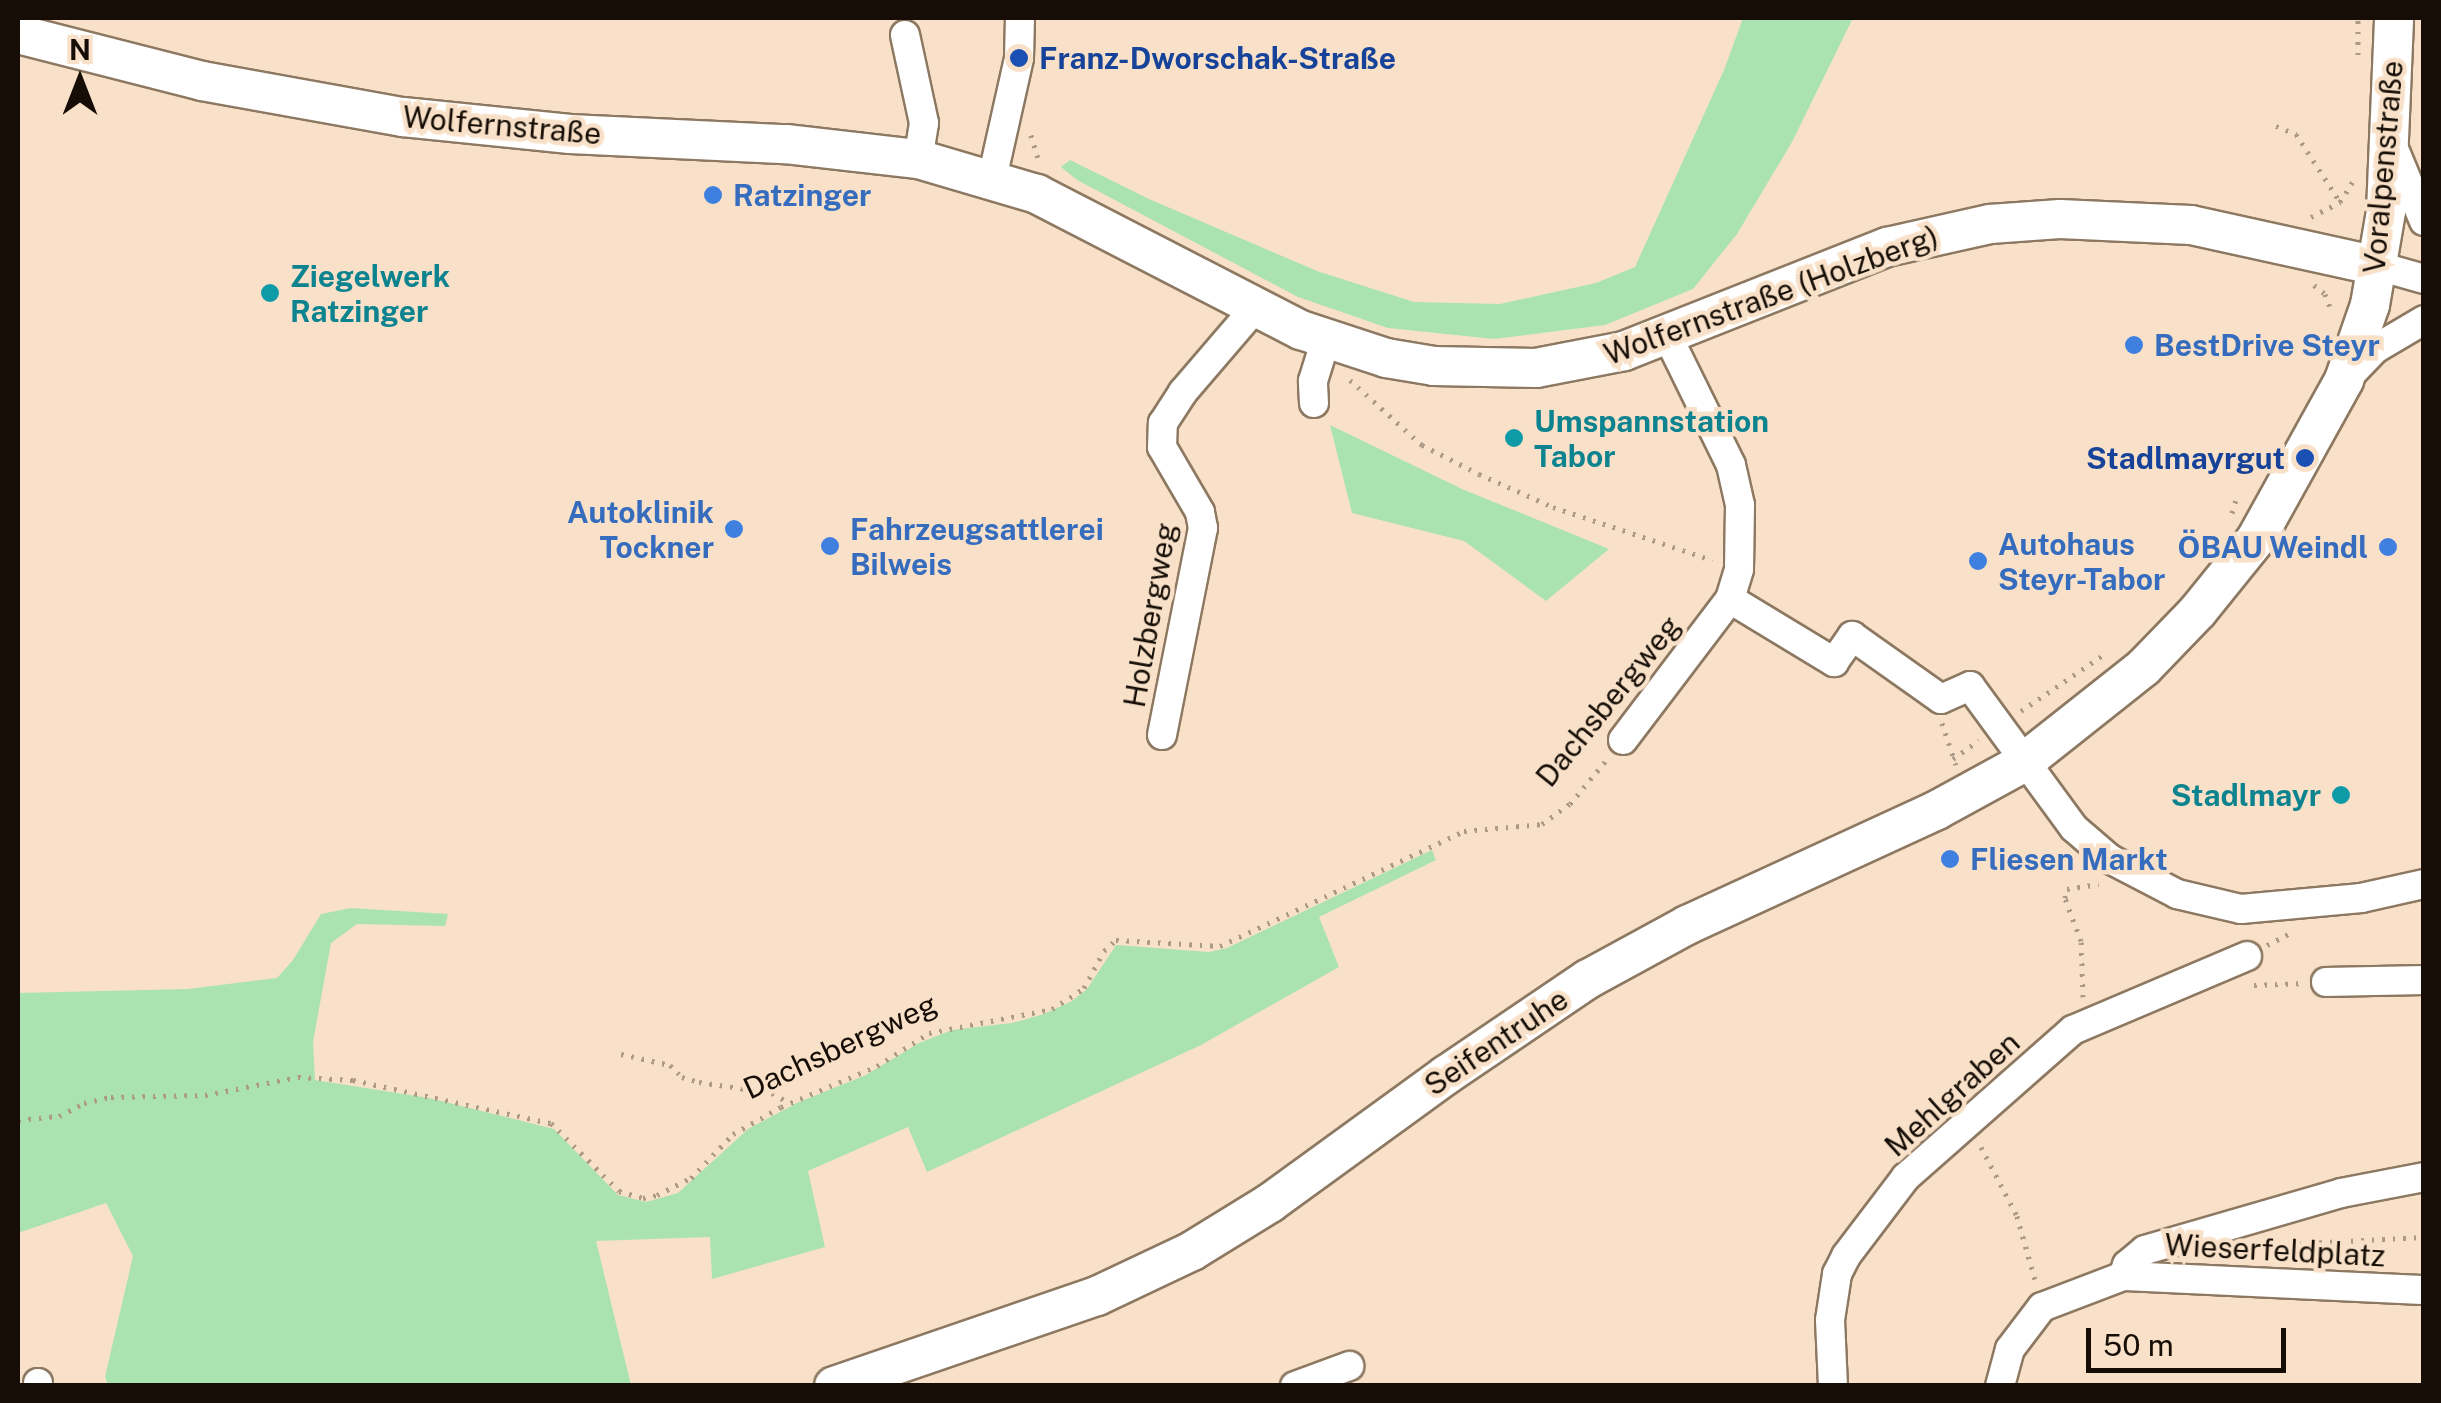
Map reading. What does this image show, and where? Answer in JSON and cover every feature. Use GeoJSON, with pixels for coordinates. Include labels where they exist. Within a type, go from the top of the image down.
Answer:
{"type":"FeatureCollection","features":[{"type":"Feature","properties":{"kind":"main road","name":"Voralpenstraße"},"geometry":{"type":"LineString","coordinates":[[2144,667],[2198,610],[2256,539],[2344,380],[2366,319],[2378,266],[2391,139],[2394,18]]}},
{"type":"Feature","properties":{"kind":"main road","name":"Wolfernstraße"},"geometry":{"type":"LineString","coordinates":[[18,34],[218,85],[383,115],[570,134],[786,144],[918,159],[992,178]]}},
{"type":"Feature","properties":{"kind":"main road","name":"Wolfernstraße (Holzberg)"},"geometry":{"type":"LineString","coordinates":[[992,178],[1098,222],[1255,308],[1326,339],[1386,358],[1490,369],[1577,362],[1668,337],[1886,247],[1990,224],[2080,219],[2192,225],[2378,266]]}},
{"type":"Feature","properties":{"kind":"main road","name":"Seifentruhe"},"geometry":{"type":"LineString","coordinates":[[834,1386],[1097,1296],[1192,1251],[1270,1203],[1446,1074],[1588,979],[1687,925],[1971,792],[2023,763],[2144,667]]}},
{"type":"Feature","properties":{"kind":"street"},"geometry":{"type":"LineString","coordinates":[[992,178],[1019,58],[1020,18]]}},
{"type":"Feature","properties":{"kind":"street"},"geometry":{"type":"LineString","coordinates":[[905,35],[924,123],[918,159]]}},
{"type":"Feature","properties":{"kind":"street"},"geometry":{"type":"LineString","coordinates":[[2391,139],[2424,222]]}},
{"type":"Feature","properties":{"kind":"street"},"geometry":{"type":"LineString","coordinates":[[2378,266],[2424,279]]}},
{"type":"Feature","properties":{"kind":"street","name":"Holzbergweg"},"geometry":{"type":"LineString","coordinates":[[1162,735],[1203,528],[1200,512],[1162,447],[1164,423],[1182,392],[1255,308]]}},
{"type":"Feature","properties":{"kind":"street"},"geometry":{"type":"LineString","coordinates":[[2344,380],[2375,349],[2424,320]]}},
{"type":"Feature","properties":{"kind":"street","name":"Dachsbergweg"},"geometry":{"type":"LineString","coordinates":[[1623,740],[1730,599],[1739,568],[1740,505],[1731,464],[1668,337]]}},
{"type":"Feature","properties":{"kind":"street"},"geometry":{"type":"LineString","coordinates":[[1314,404],[1313,381],[1326,339]]}},
{"type":"Feature","properties":{"kind":"street"},"geometry":{"type":"LineString","coordinates":[[1730,599],[1834,662],[1852,636],[1941,699],[1970,686],[2074,828],[2140,878],[2211,905],[2282,907],[2362,898],[2424,884]]}},
{"type":"Feature","properties":{"kind":"street","name":"Mehlgraben"},"geometry":{"type":"LineString","coordinates":[[1832,1386],[1832,1294],[1846,1256],[1906,1177],[2082,1024],[2246,956]]}},
{"type":"Feature","properties":{"kind":"street"},"geometry":{"type":"LineString","coordinates":[[2326,982],[2424,980]]}},
{"type":"Feature","properties":{"kind":"street","name":"Wieserfeldplatz"},"geometry":{"type":"LineString","coordinates":[[2123,1276],[2128,1265],[2146,1250],[2341,1193],[2424,1177]]}},
{"type":"Feature","properties":{"kind":"street","name":"Wieserfeldplatz"},"geometry":{"type":"LineString","coordinates":[[2042,1307],[2123,1276],[2424,1290]]}},
{"type":"Feature","properties":{"kind":"street"},"geometry":{"type":"LineString","coordinates":[[2000,1386],[2010,1349],[2042,1307]]}},
{"type":"Feature","properties":{"kind":"street"},"geometry":{"type":"LineString","coordinates":[[1295,1386],[1349,1366]]}},
{"type":"Feature","properties":{"kind":"path"},"geometry":{"type":"LineString","coordinates":[[2358,18],[2358,68]]}},
{"type":"Feature","properties":{"kind":"path"},"geometry":{"type":"LineString","coordinates":[[2276,126],[2296,134],[2340,202]]}},
{"type":"Feature","properties":{"kind":"path"},"geometry":{"type":"LineString","coordinates":[[1030,128],[1042,167]]}},
{"type":"Feature","properties":{"kind":"path"},"geometry":{"type":"LineString","coordinates":[[2298,218],[2330,211],[2340,202],[2354,174]]}},
{"type":"Feature","properties":{"kind":"path"},"geometry":{"type":"LineString","coordinates":[[2307,282],[2325,294],[2334,324]]}},
{"type":"Feature","properties":{"kind":"path"},"geometry":{"type":"LineString","coordinates":[[1326,339],[1344,375],[1422,444],[1553,507],[1739,568]]}},
{"type":"Feature","properties":{"kind":"path"},"geometry":{"type":"LineString","coordinates":[[2230,518],[2236,500]]}},
{"type":"Feature","properties":{"kind":"path"},"geometry":{"type":"LineString","coordinates":[[1953,759],[2110,651]]}},
{"type":"Feature","properties":{"kind":"path"},"geometry":{"type":"LineString","coordinates":[[1937,717],[1946,728],[1953,759],[1971,792]]}},
{"type":"Feature","properties":{"kind":"path","name":"Dachsbergweg"},"geometry":{"type":"LineString","coordinates":[[18,1120],[60,1116],[96,1099],[205,1095],[298,1077],[353,1080],[551,1123],[619,1191],[643,1198],[674,1189],[733,1134],[789,1103],[876,1066],[945,1027],[1052,1008],[1084,988],[1104,950],[1116,940],[1220,946],[1464,832],[1542,824],[1570,804],[1623,740]]}},
{"type":"Feature","properties":{"kind":"path"},"geometry":{"type":"LineString","coordinates":[[2082,1024],[2082,941],[2065,898],[2067,890],[2100,884]]}},
{"type":"Feature","properties":{"kind":"path"},"geometry":{"type":"LineString","coordinates":[[621,1054],[670,1065],[682,1077],[699,1082],[772,1093],[789,1103]]}},
{"type":"Feature","properties":{"kind":"path"},"geometry":{"type":"LineString","coordinates":[[1967,1120],[2017,1216],[2042,1307]]}},
{"type":"Feature","properties":{"kind":"path","name":"Wieserfeldplatz"},"geometry":{"type":"LineString","coordinates":[[2264,1245],[2424,1238]]}},
{"type":"Feature","properties":{"kind":"green space"},"geometry":{"type":"Polygon","coordinates":[[[1743,18],[1853,18],[1792,142],[1737,234],[1693,289],[1605,325],[1494,339],[1388,328],[1298,297],[1077,180],[1061,167],[1070,160],[1149,199],[1317,271],[1414,302],[1500,304],[1596,283],[1635,267],[1724,70],[1743,18]]]}},
{"type":"Feature","properties":{"kind":"green space"},"geometry":{"type":"Polygon","coordinates":[[[1330,425],[1462,489],[1609,549],[1546,601],[1464,541],[1352,513],[1330,425]]]}},
{"type":"Feature","properties":{"kind":"green space"},"geometry":{"type":"Polygon","coordinates":[[[1432,850],[1436,860],[1319,917],[1339,967],[1201,1045],[927,1172],[908,1127],[808,1171],[825,1247],[712,1279],[710,1237],[596,1241],[631,1385],[108,1385],[105,1377],[133,1256],[106,1203],[18,1233],[18,993],[188,989],[277,978],[321,914],[351,908],[448,914],[445,926],[357,924],[331,943],[313,1042],[315,1080],[429,1098],[554,1129],[618,1195],[646,1202],[678,1193],[748,1129],[797,1103],[866,1075],[919,1043],[952,1030],[1012,1023],[1072,1001],[1087,989],[1116,945],[1209,952],[1227,948],[1432,850]]]}},
{"type":"Feature","properties":{"kind":"place","name":"Franz-Dworschak-Straße"},"geometry":{"type":"Point","coordinates":[1019,58]}},
{"type":"Feature","properties":{"kind":"place","name":"Ratzinger"},"geometry":{"type":"Point","coordinates":[713,195]}},
{"type":"Feature","properties":{"kind":"place","name":"Ziegelwerk Ratzinger"},"geometry":{"type":"Point","coordinates":[270,293]}},
{"type":"Feature","properties":{"kind":"place","name":"BestDrive Steyr"},"geometry":{"type":"Point","coordinates":[2134,345]}},
{"type":"Feature","properties":{"kind":"place","name":"Umspannstation Tabor"},"geometry":{"type":"Point","coordinates":[1514,438]}},
{"type":"Feature","properties":{"kind":"place","name":"Stadlmayrgut"},"geometry":{"type":"Point","coordinates":[2305,458]}},
{"type":"Feature","properties":{"kind":"place","name":"Autoklinik Tockner"},"geometry":{"type":"Point","coordinates":[734,529]}},
{"type":"Feature","properties":{"kind":"place","name":"Fahrzeugsattlerei Bilweis"},"geometry":{"type":"Point","coordinates":[830,546]}},
{"type":"Feature","properties":{"kind":"place","name":"ÖBAU Weindl"},"geometry":{"type":"Point","coordinates":[2388,547]}},
{"type":"Feature","properties":{"kind":"place","name":"Autohaus Steyr-Tabor"},"geometry":{"type":"Point","coordinates":[1978,561]}},
{"type":"Feature","properties":{"kind":"place","name":"Stadlmayr"},"geometry":{"type":"Point","coordinates":[2341,795]}},
{"type":"Feature","properties":{"kind":"place","name":"Fliesen Markt"},"geometry":{"type":"Point","coordinates":[1950,859]}}]}
